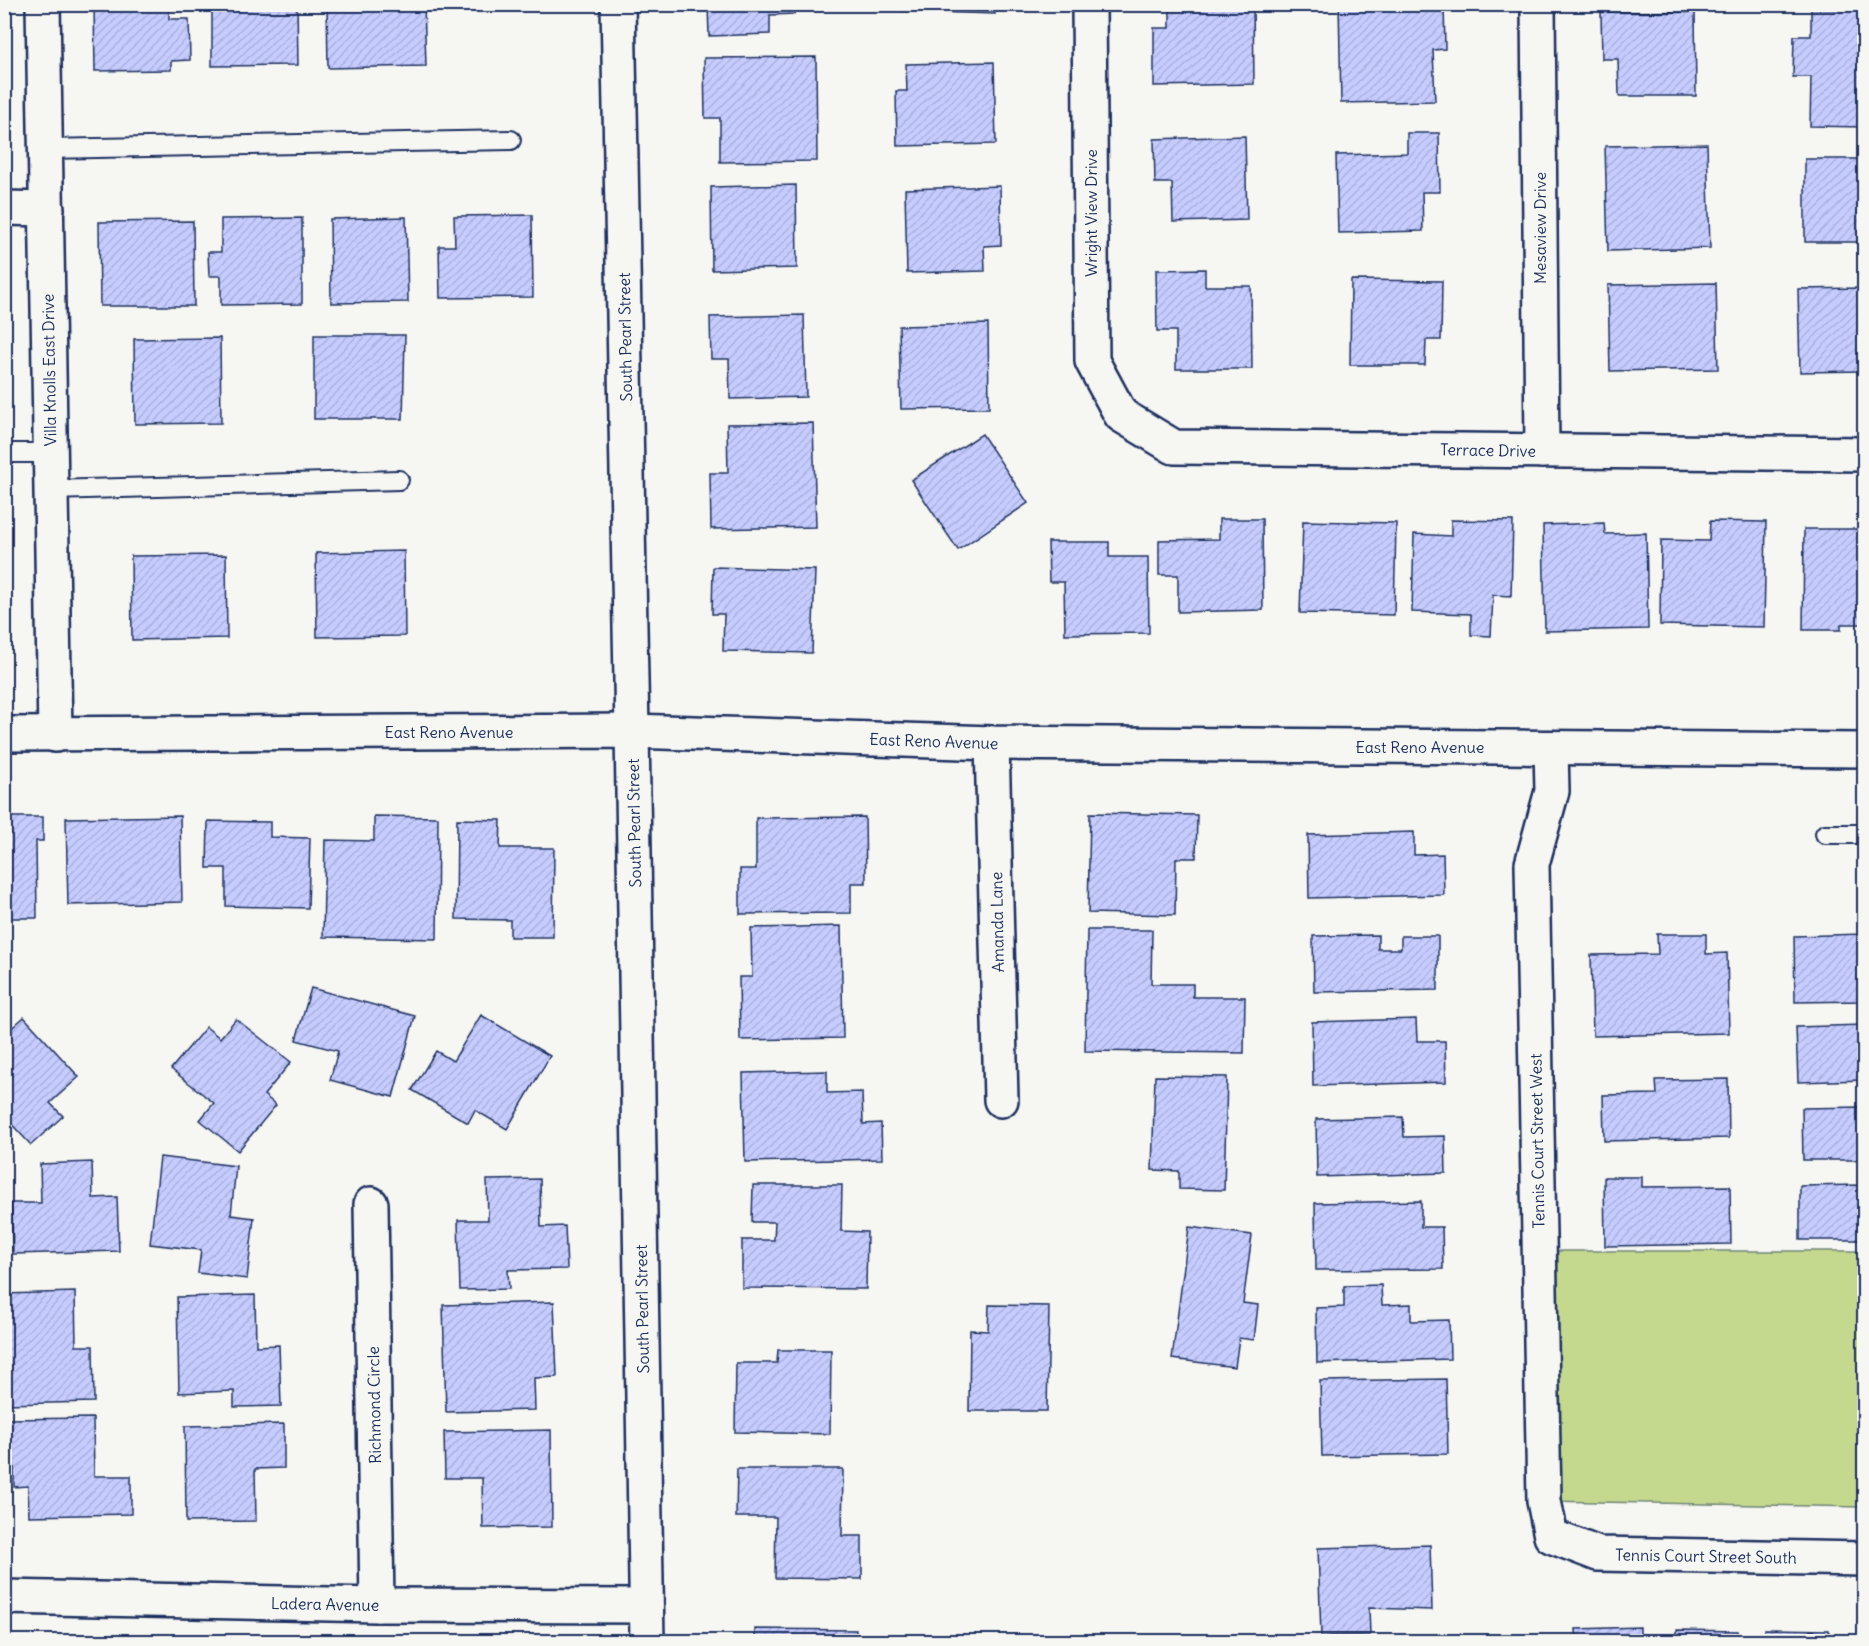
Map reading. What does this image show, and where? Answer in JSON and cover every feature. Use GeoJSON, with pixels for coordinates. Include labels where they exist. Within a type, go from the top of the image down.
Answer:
{"type":"FeatureCollection","features":[{"type":"Feature","properties":{"kind":"street","name":"Villa Knolls East Drive"},"geometry":{"type":"LineString","coordinates":[[44,4],[55,735]]}},
{"type":"Feature","properties":{"kind":"street","name":"South Pearl Street"},"geometry":{"type":"LineString","coordinates":[[618,4],[633,731],[647,1641]]}},
{"type":"Feature","properties":{"kind":"street","name":"Wright View Drive"},"geometry":{"type":"LineString","coordinates":[[1089,4],[1092,361],[1120,415]]}},
{"type":"Feature","properties":{"kind":"street","name":"Mesaview Drive"},"geometry":{"type":"LineString","coordinates":[[1538,4],[1542,450]]}},
{"type":"Feature","properties":{"kind":"street"},"geometry":{"type":"LineString","coordinates":[[4,208],[47,209]]}},
{"type":"Feature","properties":{"kind":"street","name":"Terrace Drive"},"geometry":{"type":"LineString","coordinates":[[1120,415],[1174,447],[1864,454]]}},
{"type":"Feature","properties":{"kind":"street","name":"East Reno Avenue"},"geometry":{"type":"LineString","coordinates":[[4,734],[633,731],[992,743],[1864,750]]}},
{"type":"Feature","properties":{"kind":"street","name":"Amanda Lane"},"geometry":{"type":"LineString","coordinates":[[992,743],[1001,1100]]}},
{"type":"Feature","properties":{"kind":"street","name":"Tennis Court Street West"},"geometry":{"type":"LineString","coordinates":[[1551,748],[1552,791],[1532,864],[1544,1501],[1551,1536]]}},
{"type":"Feature","properties":{"kind":"street","name":"Richmond Circle"},"geometry":{"type":"LineString","coordinates":[[371,1204],[377,1605]]}},
{"type":"Feature","properties":{"kind":"street","name":"Tennis Court Street South"},"geometry":{"type":"LineString","coordinates":[[1551,1536],[1598,1554],[1864,1559]]}},
{"type":"Feature","properties":{"kind":"street","name":"Ladera Avenue"},"geometry":{"type":"LineString","coordinates":[[4,1597],[377,1605],[646,1606]]}},
{"type":"Feature","properties":{"kind":"lane"},"geometry":{"type":"LineString","coordinates":[[46,150],[511,140]]}},
{"type":"Feature","properties":{"kind":"lane"},"geometry":{"type":"LineString","coordinates":[[4,453],[51,453]]}},
{"type":"Feature","properties":{"kind":"lane"},"geometry":{"type":"LineString","coordinates":[[51,489],[399,480]]}},
{"type":"Feature","properties":{"kind":"lane"},"geometry":{"type":"LineString","coordinates":[[1825,834],[1864,834]]}},
{"type":"Feature","properties":{"kind":"green space"},"geometry":{"type":"Polygon","coordinates":[[[1539,1251],[1864,1251],[1864,1507],[1544,1501],[1539,1251]]]}},
{"type":"Feature","properties":{"kind":"building"},"geometry":{"type":"Polygon","coordinates":[[[94,4],[169,4],[169,19],[189,19],[190,60],[171,61],[171,70],[95,71],[94,4]]]}},
{"type":"Feature","properties":{"kind":"building"},"geometry":{"type":"Polygon","coordinates":[[[212,4],[297,4],[298,65],[212,66],[212,4]]]}},
{"type":"Feature","properties":{"kind":"building"},"geometry":{"type":"Polygon","coordinates":[[[327,4],[424,4],[426,66],[328,68],[327,4]]]}},
{"type":"Feature","properties":{"kind":"building"},"geometry":{"type":"Polygon","coordinates":[[[708,4],[794,4],[794,14],[770,15],[770,34],[709,36],[708,4]]]}},
{"type":"Feature","properties":{"kind":"building"},"geometry":{"type":"Polygon","coordinates":[[[902,4],[995,4],[995,14],[902,11],[902,4]]]}},
{"type":"Feature","properties":{"kind":"building"},"geometry":{"type":"Polygon","coordinates":[[[1170,4],[1253,4],[1254,84],[1154,86],[1154,28],[1170,28],[1170,4]]]}},
{"type":"Feature","properties":{"kind":"building"},"geometry":{"type":"Polygon","coordinates":[[[1339,4],[1444,4],[1445,49],[1433,50],[1435,101],[1341,103],[1339,4]]]}},
{"type":"Feature","properties":{"kind":"building"},"geometry":{"type":"Polygon","coordinates":[[[1811,9],[1864,10],[1864,127],[1810,126],[1811,77],[1793,77],[1794,36],[1811,36],[1811,9]]]}},
{"type":"Feature","properties":{"kind":"building"},"geometry":{"type":"Polygon","coordinates":[[[1601,12],[1695,12],[1696,96],[1619,96],[1618,59],[1602,59],[1601,12]]]}},
{"type":"Feature","properties":{"kind":"building"},"geometry":{"type":"Polygon","coordinates":[[[816,57],[817,161],[720,162],[720,118],[705,118],[704,58],[816,57]]]}},
{"type":"Feature","properties":{"kind":"building"},"geometry":{"type":"Polygon","coordinates":[[[994,62],[996,144],[897,146],[896,91],[907,91],[906,64],[994,62]]]}},
{"type":"Feature","properties":{"kind":"building"},"geometry":{"type":"Polygon","coordinates":[[[1407,133],[1439,133],[1440,192],[1422,192],[1423,231],[1338,233],[1336,155],[1407,153],[1407,133]]]}},
{"type":"Feature","properties":{"kind":"building"},"geometry":{"type":"Polygon","coordinates":[[[1245,136],[1247,220],[1173,222],[1172,183],[1155,183],[1154,139],[1245,136]]]}},
{"type":"Feature","properties":{"kind":"building"},"geometry":{"type":"Polygon","coordinates":[[[1707,144],[1710,248],[1608,251],[1605,146],[1707,144]]]}},
{"type":"Feature","properties":{"kind":"building"},"geometry":{"type":"Polygon","coordinates":[[[1805,159],[1864,159],[1864,242],[1805,242],[1805,159]]]}},
{"type":"Feature","properties":{"kind":"building"},"geometry":{"type":"Polygon","coordinates":[[[796,185],[797,268],[712,270],[711,187],[796,185]]]}},
{"type":"Feature","properties":{"kind":"building"},"geometry":{"type":"Polygon","coordinates":[[[1000,186],[1001,245],[984,246],[985,271],[907,273],[905,189],[1000,186]]]}},
{"type":"Feature","properties":{"kind":"building"},"geometry":{"type":"Polygon","coordinates":[[[532,215],[533,297],[440,298],[439,246],[455,246],[454,216],[532,215]]]}},
{"type":"Feature","properties":{"kind":"building"},"geometry":{"type":"Polygon","coordinates":[[[406,217],[408,302],[331,303],[330,219],[406,217]]]}},
{"type":"Feature","properties":{"kind":"building"},"geometry":{"type":"Polygon","coordinates":[[[302,218],[302,304],[221,305],[221,276],[209,276],[208,252],[221,252],[221,219],[302,218]]]}},
{"type":"Feature","properties":{"kind":"building"},"geometry":{"type":"Polygon","coordinates":[[[193,221],[194,306],[100,306],[99,222],[193,221]]]}},
{"type":"Feature","properties":{"kind":"building"},"geometry":{"type":"Polygon","coordinates":[[[1205,269],[1205,286],[1251,286],[1252,369],[1176,369],[1176,331],[1157,331],[1156,270],[1205,269]]]}},
{"type":"Feature","properties":{"kind":"building"},"geometry":{"type":"Polygon","coordinates":[[[1351,280],[1442,281],[1441,340],[1426,340],[1425,365],[1350,365],[1351,280]]]}},
{"type":"Feature","properties":{"kind":"building"},"geometry":{"type":"Polygon","coordinates":[[[1716,283],[1718,369],[1610,371],[1608,285],[1716,283]]]}},
{"type":"Feature","properties":{"kind":"building"},"geometry":{"type":"Polygon","coordinates":[[[1864,288],[1864,371],[1800,372],[1798,289],[1864,288]]]}},
{"type":"Feature","properties":{"kind":"building"},"geometry":{"type":"Polygon","coordinates":[[[804,315],[806,397],[730,399],[729,359],[711,359],[710,317],[804,315]]]}},
{"type":"Feature","properties":{"kind":"building"},"geometry":{"type":"Polygon","coordinates":[[[988,324],[989,408],[901,409],[899,326],[988,324]]]}},
{"type":"Feature","properties":{"kind":"building"},"geometry":{"type":"Polygon","coordinates":[[[314,335],[405,335],[403,419],[314,419],[314,335]]]}},
{"type":"Feature","properties":{"kind":"building"},"geometry":{"type":"Polygon","coordinates":[[[220,338],[221,423],[135,424],[134,339],[220,338]]]}},
{"type":"Feature","properties":{"kind":"building"},"geometry":{"type":"Polygon","coordinates":[[[813,423],[816,527],[711,529],[710,473],[728,473],[727,424],[813,423]]]}},
{"type":"Feature","properties":{"kind":"building"},"geometry":{"type":"Polygon","coordinates":[[[982,434],[1028,503],[958,550],[911,480],[982,434]]]}},
{"type":"Feature","properties":{"kind":"building"},"geometry":{"type":"Polygon","coordinates":[[[1219,519],[1262,519],[1263,610],[1178,612],[1178,575],[1159,575],[1159,540],[1219,539],[1219,519]]]}},
{"type":"Feature","properties":{"kind":"building"},"geometry":{"type":"Polygon","coordinates":[[[1451,520],[1513,521],[1511,596],[1493,595],[1491,636],[1471,635],[1471,614],[1412,612],[1414,534],[1451,536],[1451,520]]]}},
{"type":"Feature","properties":{"kind":"building"},"geometry":{"type":"Polygon","coordinates":[[[1303,521],[1396,523],[1394,615],[1300,613],[1303,521]]]}},
{"type":"Feature","properties":{"kind":"building"},"geometry":{"type":"Polygon","coordinates":[[[1710,521],[1766,522],[1764,627],[1660,625],[1661,540],[1709,541],[1710,521]]]}},
{"type":"Feature","properties":{"kind":"building"},"geometry":{"type":"Polygon","coordinates":[[[1604,523],[1605,534],[1646,533],[1648,629],[1545,631],[1543,525],[1604,523]]]}},
{"type":"Feature","properties":{"kind":"building"},"geometry":{"type":"Polygon","coordinates":[[[1804,529],[1864,529],[1864,624],[1841,624],[1841,630],[1803,630],[1804,529]]]}},
{"type":"Feature","properties":{"kind":"building"},"geometry":{"type":"Polygon","coordinates":[[[1048,542],[1109,542],[1109,557],[1148,557],[1149,633],[1065,634],[1064,582],[1049,582],[1048,542]]]}},
{"type":"Feature","properties":{"kind":"building"},"geometry":{"type":"Polygon","coordinates":[[[404,551],[405,636],[317,637],[316,553],[404,551]]]}},
{"type":"Feature","properties":{"kind":"building"},"geometry":{"type":"Polygon","coordinates":[[[226,555],[227,638],[132,640],[131,556],[226,555]]]}},
{"type":"Feature","properties":{"kind":"building"},"geometry":{"type":"Polygon","coordinates":[[[713,567],[815,570],[812,653],[723,651],[724,614],[712,614],[713,567]]]}},
{"type":"Feature","properties":{"kind":"building"},"geometry":{"type":"Polygon","coordinates":[[[1090,813],[1197,815],[1196,858],[1176,858],[1175,915],[1088,913],[1090,813]]]}},
{"type":"Feature","properties":{"kind":"building"},"geometry":{"type":"Polygon","coordinates":[[[180,816],[182,902],[68,905],[66,818],[180,816]]]}},
{"type":"Feature","properties":{"kind":"building"},"geometry":{"type":"Polygon","coordinates":[[[374,816],[438,817],[437,939],[323,937],[325,840],[374,841],[374,816]]]}},
{"type":"Feature","properties":{"kind":"building"},"geometry":{"type":"Polygon","coordinates":[[[4,817],[43,817],[43,841],[36,841],[37,918],[4,918],[4,817]]]}},
{"type":"Feature","properties":{"kind":"building"},"geometry":{"type":"Polygon","coordinates":[[[865,817],[866,883],[851,883],[851,913],[740,914],[740,869],[756,869],[756,818],[865,817]]]}},
{"type":"Feature","properties":{"kind":"building"},"geometry":{"type":"Polygon","coordinates":[[[457,819],[501,820],[500,848],[554,848],[553,937],[510,937],[510,920],[456,919],[457,819]]]}},
{"type":"Feature","properties":{"kind":"building"},"geometry":{"type":"Polygon","coordinates":[[[208,821],[270,822],[270,837],[310,838],[308,908],[226,906],[226,868],[207,868],[208,821]]]}},
{"type":"Feature","properties":{"kind":"building"},"geometry":{"type":"Polygon","coordinates":[[[1414,832],[1414,855],[1443,854],[1444,895],[1309,898],[1308,835],[1414,832]]]}},
{"type":"Feature","properties":{"kind":"building"},"geometry":{"type":"Polygon","coordinates":[[[841,926],[843,1038],[740,1040],[739,977],[752,977],[751,928],[841,926]]]}},
{"type":"Feature","properties":{"kind":"building"},"geometry":{"type":"Polygon","coordinates":[[[1087,930],[1152,930],[1151,984],[1193,984],[1193,997],[1245,997],[1244,1053],[1085,1051],[1087,930]]]}},
{"type":"Feature","properties":{"kind":"building"},"geometry":{"type":"Polygon","coordinates":[[[1657,934],[1706,934],[1706,954],[1727,953],[1729,1033],[1593,1036],[1591,955],[1658,954],[1657,934]]]}},
{"type":"Feature","properties":{"kind":"building"},"geometry":{"type":"Polygon","coordinates":[[[1864,934],[1864,1001],[1795,1002],[1794,936],[1864,934]]]}},
{"type":"Feature","properties":{"kind":"building"},"geometry":{"type":"Polygon","coordinates":[[[1378,935],[1378,949],[1401,949],[1401,936],[1438,936],[1438,990],[1314,992],[1313,936],[1378,935]]]}},
{"type":"Feature","properties":{"kind":"building"},"geometry":{"type":"Polygon","coordinates":[[[311,988],[415,1016],[393,1097],[330,1080],[338,1051],[296,1040],[311,988]]]}},
{"type":"Feature","properties":{"kind":"building"},"geometry":{"type":"Polygon","coordinates":[[[481,1015],[550,1056],[507,1129],[475,1110],[468,1123],[412,1090],[436,1051],[453,1061],[481,1015]]]}},
{"type":"Feature","properties":{"kind":"building"},"geometry":{"type":"Polygon","coordinates":[[[24,1017],[79,1077],[50,1103],[63,1116],[31,1145],[4,1116],[4,1035],[24,1017]]]}},
{"type":"Feature","properties":{"kind":"building"},"geometry":{"type":"Polygon","coordinates":[[[236,1019],[291,1062],[264,1095],[276,1105],[238,1151],[200,1120],[214,1103],[171,1069],[206,1027],[220,1038],[236,1019]]]}},
{"type":"Feature","properties":{"kind":"building"},"geometry":{"type":"Polygon","coordinates":[[[1416,1019],[1417,1041],[1445,1041],[1446,1082],[1313,1086],[1312,1022],[1416,1019]]]}},
{"type":"Feature","properties":{"kind":"building"},"geometry":{"type":"Polygon","coordinates":[[[1864,1025],[1864,1080],[1798,1082],[1796,1027],[1864,1025]]]}},
{"type":"Feature","properties":{"kind":"building"},"geometry":{"type":"Polygon","coordinates":[[[827,1071],[827,1093],[862,1092],[863,1124],[881,1123],[882,1159],[745,1162],[743,1073],[827,1071]]]}},
{"type":"Feature","properties":{"kind":"building"},"geometry":{"type":"Polygon","coordinates":[[[1155,1076],[1227,1077],[1224,1190],[1179,1189],[1179,1171],[1152,1170],[1155,1076]]]}},
{"type":"Feature","properties":{"kind":"building"},"geometry":{"type":"Polygon","coordinates":[[[1728,1079],[1729,1138],[1604,1141],[1603,1095],[1657,1094],[1656,1080],[1728,1079]]]}},
{"type":"Feature","properties":{"kind":"building"},"geometry":{"type":"Polygon","coordinates":[[[1864,1107],[1864,1160],[1803,1160],[1802,1108],[1864,1107]]]}},
{"type":"Feature","properties":{"kind":"building"},"geometry":{"type":"Polygon","coordinates":[[[1403,1117],[1404,1137],[1445,1136],[1446,1173],[1317,1177],[1316,1119],[1403,1117]]]}},
{"type":"Feature","properties":{"kind":"building"},"geometry":{"type":"Polygon","coordinates":[[[160,1157],[236,1166],[231,1215],[254,1218],[247,1279],[198,1273],[201,1250],[150,1244],[160,1157]]]}},
{"type":"Feature","properties":{"kind":"building"},"geometry":{"type":"Polygon","coordinates":[[[92,1162],[93,1198],[117,1197],[119,1251],[13,1254],[11,1203],[41,1203],[40,1164],[92,1162]]]}},
{"type":"Feature","properties":{"kind":"building"},"geometry":{"type":"Polygon","coordinates":[[[1604,1177],[1642,1177],[1642,1187],[1730,1186],[1731,1244],[1605,1246],[1604,1177]]]}},
{"type":"Feature","properties":{"kind":"building"},"geometry":{"type":"Polygon","coordinates":[[[540,1179],[541,1227],[565,1226],[567,1269],[508,1270],[509,1289],[460,1290],[458,1220],[488,1220],[487,1180],[540,1179]]]}},
{"type":"Feature","properties":{"kind":"building"},"geometry":{"type":"Polygon","coordinates":[[[753,1185],[842,1185],[841,1231],[867,1232],[866,1289],[742,1288],[742,1240],[774,1240],[775,1222],[752,1222],[753,1185]]]}},
{"type":"Feature","properties":{"kind":"building"},"geometry":{"type":"Polygon","coordinates":[[[1864,1185],[1864,1240],[1800,1240],[1800,1186],[1864,1185]]]}},
{"type":"Feature","properties":{"kind":"building"},"geometry":{"type":"Polygon","coordinates":[[[1421,1201],[1421,1227],[1442,1227],[1443,1269],[1316,1270],[1315,1203],[1421,1201]]]}},
{"type":"Feature","properties":{"kind":"building"},"geometry":{"type":"Polygon","coordinates":[[[1189,1227],[1252,1235],[1243,1303],[1258,1305],[1254,1340],[1239,1338],[1235,1367],[1172,1359],[1189,1227]]]}},
{"type":"Feature","properties":{"kind":"building"},"geometry":{"type":"Polygon","coordinates":[[[1381,1285],[1382,1305],[1411,1304],[1411,1321],[1449,1320],[1450,1359],[1317,1363],[1316,1308],[1344,1307],[1344,1286],[1381,1285]]]}},
{"type":"Feature","properties":{"kind":"building"},"geometry":{"type":"Polygon","coordinates":[[[75,1292],[76,1346],[93,1346],[94,1402],[4,1404],[4,1294],[75,1292]]]}},
{"type":"Feature","properties":{"kind":"building"},"geometry":{"type":"Polygon","coordinates":[[[255,1295],[256,1346],[279,1345],[281,1406],[234,1407],[234,1391],[179,1393],[177,1297],[255,1295]]]}},
{"type":"Feature","properties":{"kind":"building"},"geometry":{"type":"Polygon","coordinates":[[[554,1302],[557,1377],[534,1378],[535,1410],[446,1412],[443,1305],[554,1302]]]}},
{"type":"Feature","properties":{"kind":"building"},"geometry":{"type":"Polygon","coordinates":[[[989,1305],[1049,1306],[1047,1411],[969,1411],[970,1330],[988,1331],[989,1305]]]}},
{"type":"Feature","properties":{"kind":"building"},"geometry":{"type":"Polygon","coordinates":[[[778,1350],[831,1350],[830,1434],[735,1432],[736,1363],[777,1363],[778,1350]]]}},
{"type":"Feature","properties":{"kind":"building"},"geometry":{"type":"Polygon","coordinates":[[[1446,1379],[1448,1454],[1322,1456],[1320,1381],[1446,1379]]]}},
{"type":"Feature","properties":{"kind":"building"},"geometry":{"type":"Polygon","coordinates":[[[93,1418],[94,1476],[131,1476],[131,1514],[29,1516],[28,1486],[14,1487],[14,1465],[4,1465],[4,1419],[93,1418]]]}},
{"type":"Feature","properties":{"kind":"building"},"geometry":{"type":"Polygon","coordinates":[[[284,1424],[284,1468],[255,1469],[256,1521],[186,1522],[185,1426],[284,1424]]]}},
{"type":"Feature","properties":{"kind":"building"},"geometry":{"type":"Polygon","coordinates":[[[551,1430],[552,1527],[483,1528],[482,1478],[445,1478],[444,1432],[551,1430]]]}},
{"type":"Feature","properties":{"kind":"building"},"geometry":{"type":"Polygon","coordinates":[[[737,1469],[843,1469],[842,1536],[862,1536],[862,1579],[775,1578],[776,1517],[736,1517],[737,1469]]]}},
{"type":"Feature","properties":{"kind":"building"},"geometry":{"type":"Polygon","coordinates":[[[1430,1545],[1432,1610],[1369,1608],[1370,1635],[1321,1636],[1318,1548],[1430,1545]]]}},
{"type":"Feature","properties":{"kind":"building"},"geometry":{"type":"Polygon","coordinates":[[[1640,1627],[1640,1642],[1577,1642],[1576,1629],[1640,1627]]]}},
{"type":"Feature","properties":{"kind":"building"},"geometry":{"type":"Polygon","coordinates":[[[755,1629],[856,1630],[855,1642],[755,1642],[755,1629]]]}},
{"type":"Feature","properties":{"kind":"building"},"geometry":{"type":"Polygon","coordinates":[[[1764,1629],[1829,1630],[1829,1642],[1764,1642],[1764,1629]]]}},
{"type":"Feature","properties":{"kind":"building"},"geometry":{"type":"Polygon","coordinates":[[[1677,1630],[1738,1631],[1738,1642],[1677,1642],[1677,1630]]]}}]}
